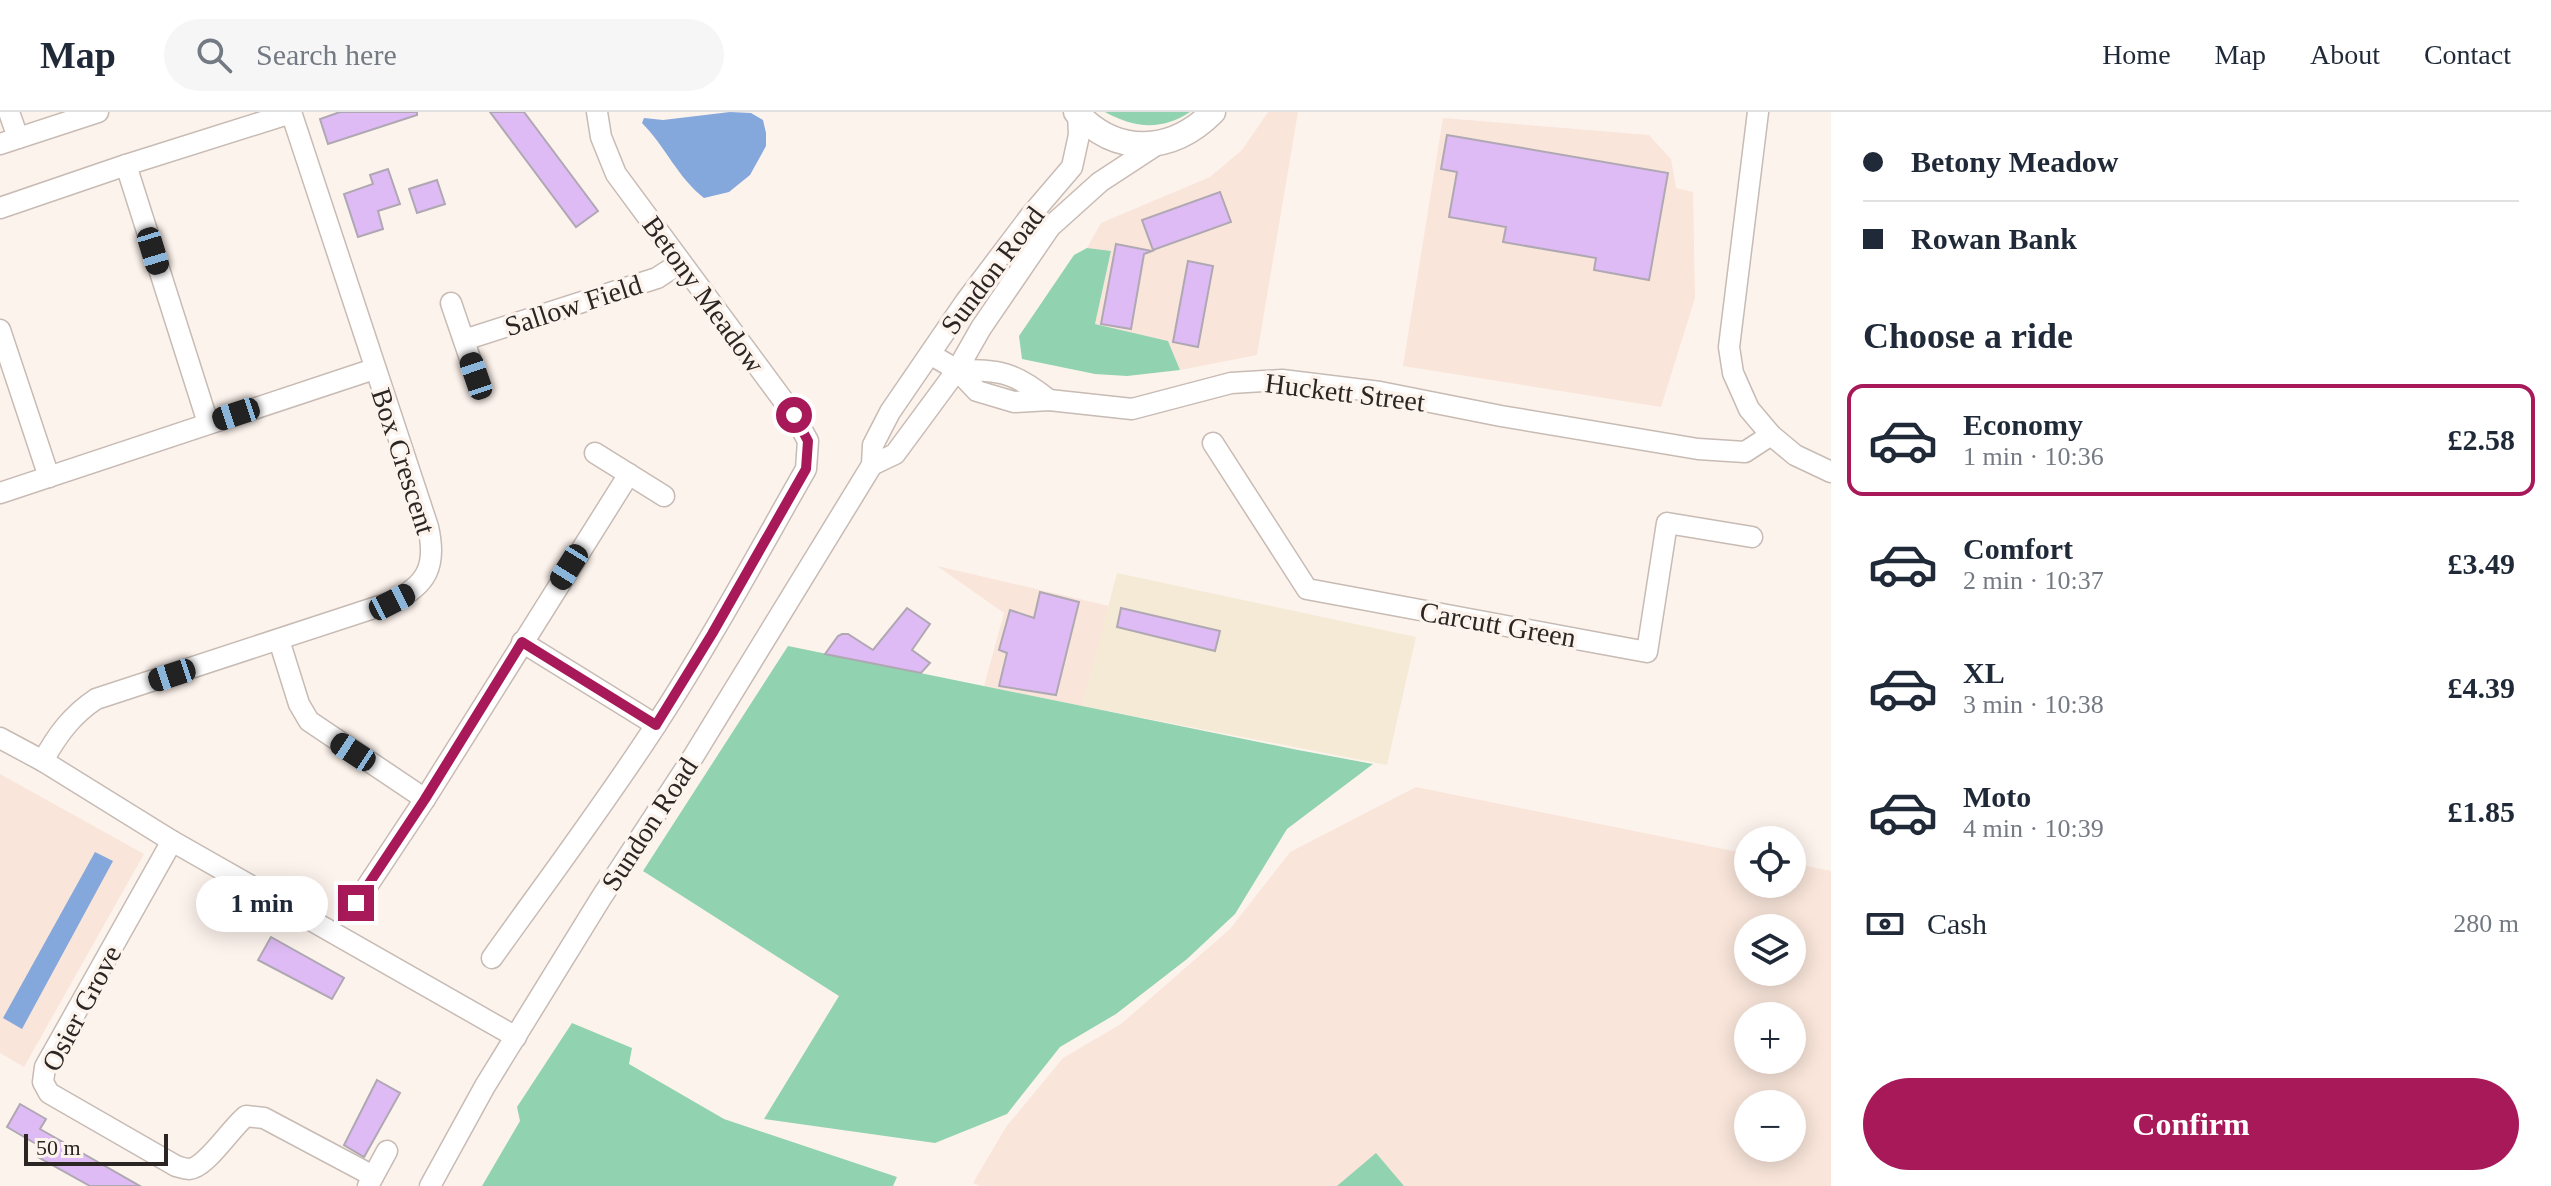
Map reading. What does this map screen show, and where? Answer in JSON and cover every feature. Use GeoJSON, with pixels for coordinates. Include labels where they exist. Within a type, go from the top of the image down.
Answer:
{"type":"FeatureCollection","features":[{"type":"Feature","properties":{"kind":"main road"},"geometry":{"type":"LineString","coordinates":[[1077,113],[1104,134],[1121,141],[1158,144],[1179,138],[1198,127],[1213,112]]}},
{"type":"Feature","properties":{"kind":"street"},"geometry":{"type":"LineString","coordinates":[[9,112],[9,141],[98,112]]}},
{"type":"Feature","properties":{"kind":"street"},"geometry":{"type":"LineString","coordinates":[[0,208],[291,112]]}},
{"type":"Feature","properties":{"kind":"street","name":"Box Crescent"},"geometry":{"type":"LineString","coordinates":[[43,761],[54,739],[77,711],[96,699],[392,602],[410,593],[423,581],[429,569],[432,547],[428,527],[291,112]]}},
{"type":"Feature","properties":{"kind":"street","name":"Betony Meadow"},"geometry":{"type":"LineString","coordinates":[[492,958],[656,725],[806,469],[808,441],[794,415],[616,174],[601,137],[597,112]]}},
{"type":"Feature","properties":{"kind":"street"},"geometry":{"type":"LineString","coordinates":[[1758,112],[1729,347],[1733,373],[1749,409],[1771,435],[1795,455],[1831,472]]}},
{"type":"Feature","properties":{"kind":"street","name":"Sundon Road"},"geometry":{"type":"LineString","coordinates":[[430,1186],[485,1086],[601,898],[693,757],[872,465],[873,445],[884,423],[1031,215],[1072,167],[1079,135],[1077,113]]}},
{"type":"Feature","properties":{"kind":"street","name":"Sundon Road"},"geometry":{"type":"LineString","coordinates":[[872,465],[895,454],[957,370],[981,328],[1050,227],[1100,182],[1158,144]]}},
{"type":"Feature","properties":{"kind":"street"},"geometry":{"type":"LineString","coordinates":[[126,165],[208,423]]}},
{"type":"Feature","properties":{"kind":"street","name":"Sallow Field"},"geometry":{"type":"LineString","coordinates":[[464,340],[657,278],[680,263]]}},
{"type":"Feature","properties":{"kind":"street"},"geometry":{"type":"LineString","coordinates":[[451,303],[476,376]]}},
{"type":"Feature","properties":{"kind":"street"},"geometry":{"type":"LineString","coordinates":[[0,330],[49,477]]}},
{"type":"Feature","properties":{"kind":"street"},"geometry":{"type":"LineString","coordinates":[[930,354],[957,370]]}},
{"type":"Feature","properties":{"kind":"street"},"geometry":{"type":"LineString","coordinates":[[2,487],[49,477],[374,369]]}},
{"type":"Feature","properties":{"kind":"street","name":"Huckett Street"},"geometry":{"type":"LineString","coordinates":[[957,370],[995,370],[1025,380],[1049,400],[1132,409],[1231,383],[1282,380],[1380,392],[1698,449],[1745,452],[1771,435]]}},
{"type":"Feature","properties":{"kind":"street","name":"Carcutt Green"},"geometry":{"type":"LineString","coordinates":[[1213,443],[1307,589],[1647,652],[1667,523],[1752,537]]}},
{"type":"Feature","properties":{"kind":"street"},"geometry":{"type":"LineString","coordinates":[[595,453],[664,496]]}},
{"type":"Feature","properties":{"kind":"street"},"geometry":{"type":"LineString","coordinates":[[356,903],[629,474]]}},
{"type":"Feature","properties":{"kind":"street"},"geometry":{"type":"LineString","coordinates":[[279,640],[299,704],[309,721],[425,799]]}},
{"type":"Feature","properties":{"kind":"street"},"geometry":{"type":"LineString","coordinates":[[522,642],[656,725]]}},
{"type":"Feature","properties":{"kind":"street"},"geometry":{"type":"LineString","coordinates":[[0,738],[220,868],[239,893],[261,905],[312,919],[516,1037]]}},
{"type":"Feature","properties":{"kind":"street","name":"Osier Grove"},"geometry":{"type":"LineString","coordinates":[[172,841],[45,1067],[43,1082],[49,1093],[176,1166],[191,1169],[206,1162],[233,1127],[246,1116],[264,1118],[370,1181],[387,1151]]}},
{"type":"Feature","properties":{"kind":"shaded area"},"geometry":{"type":"Polygon","coordinates":[[[1268,112],[1298,112],[1257,355],[1180,370],[1168,341],[1095,324],[1111,252],[1087,248],[1101,223],[1210,177],[1242,150],[1268,112]]]}},
{"type":"Feature","properties":{"kind":"shaded area"},"geometry":{"type":"Polygon","coordinates":[[[1443,118],[1649,135],[1671,159],[1676,188],[1693,192],[1695,298],[1661,407],[1403,366],[1443,118]]]}},
{"type":"Feature","properties":{"kind":"shaded area"},"geometry":{"type":"Polygon","coordinates":[[[937,566],[1109,606],[1082,706],[984,686],[1004,613],[937,566]]]}},
{"type":"Feature","properties":{"kind":"shaded area"},"geometry":{"type":"Polygon","coordinates":[[[1117,573],[1416,637],[1387,765],[1082,706],[1117,573]]]}},
{"type":"Feature","properties":{"kind":"shaded area"},"geometry":{"type":"Polygon","coordinates":[[[0,774],[144,854],[24,1067],[0,1053],[0,774]]]}},
{"type":"Feature","properties":{"kind":"shaded area"},"geometry":{"type":"Polygon","coordinates":[[[1416,787],[1734,851],[1734,898],[1806,898],[1806,866],[1831,871],[1831,1186],[980,1186],[973,1183],[1006,1127],[1063,1058],[1121,1024],[1230,929],[1290,852],[1416,787]]]}},
{"type":"Feature","properties":{"kind":"green space"},"geometry":{"type":"Polygon","coordinates":[[[1105,112],[1190,112],[1169,122],[1148,125],[1126,121],[1105,112]]]}},
{"type":"Feature","properties":{"kind":"green space"},"geometry":{"type":"Polygon","coordinates":[[[1087,248],[1111,251],[1095,324],[1168,341],[1180,370],[1127,376],[1095,374],[1022,359],[1019,336],[1074,255],[1087,248]]]}},
{"type":"Feature","properties":{"kind":"green space"},"geometry":{"type":"Polygon","coordinates":[[[788,646],[1373,764],[1287,829],[1235,914],[1187,959],[1116,1014],[1060,1047],[1007,1114],[935,1143],[764,1119],[839,996],[643,871],[788,646]]]}},
{"type":"Feature","properties":{"kind":"green space"},"geometry":{"type":"Polygon","coordinates":[[[572,1023],[632,1048],[629,1064],[724,1119],[897,1177],[893,1186],[482,1186],[520,1121],[517,1107],[572,1023]]]}},
{"type":"Feature","properties":{"kind":"green space"},"geometry":{"type":"Polygon","coordinates":[[[1376,1153],[1404,1186],[1337,1186],[1376,1153]]]}},
{"type":"Feature","properties":{"kind":"water"},"geometry":{"type":"Polygon","coordinates":[[[730,112],[751,113],[763,120],[766,146],[750,175],[729,192],[704,198],[642,123],[644,118],[663,120],[730,112]]]}},
{"type":"Feature","properties":{"kind":"water"},"geometry":{"type":"Polygon","coordinates":[[[95,852],[113,861],[22,1029],[3,1018],[95,852]]]}},
{"type":"Feature","properties":{"kind":"building"},"geometry":{"type":"Polygon","coordinates":[[[340,112],[417,112],[417,115],[328,144],[320,119],[340,112]]]}},
{"type":"Feature","properties":{"kind":"building"},"geometry":{"type":"Polygon","coordinates":[[[490,112],[524,112],[598,211],[576,227],[490,112]]]}},
{"type":"Feature","properties":{"kind":"building"},"geometry":{"type":"Polygon","coordinates":[[[1447,135],[1668,173],[1649,280],[1594,270],[1596,258],[1503,242],[1506,227],[1449,217],[1457,172],[1441,169],[1447,135]]]}},
{"type":"Feature","properties":{"kind":"building"},"geometry":{"type":"Polygon","coordinates":[[[388,169],[400,204],[378,211],[383,229],[358,237],[344,194],[373,184],[370,175],[388,169]]]}},
{"type":"Feature","properties":{"kind":"building"},"geometry":{"type":"Polygon","coordinates":[[[437,180],[445,204],[417,213],[409,189],[437,180]]]}},
{"type":"Feature","properties":{"kind":"building"},"geometry":{"type":"Polygon","coordinates":[[[1220,192],[1231,222],[1153,250],[1142,220],[1220,192]]]}},
{"type":"Feature","properties":{"kind":"building"},"geometry":{"type":"Polygon","coordinates":[[[1116,244],[1152,251],[1144,254],[1131,329],[1101,324],[1116,244]]]}},
{"type":"Feature","properties":{"kind":"building"},"geometry":{"type":"Polygon","coordinates":[[[1188,261],[1213,266],[1198,347],[1173,342],[1188,261]]]}},
{"type":"Feature","properties":{"kind":"building"},"geometry":{"type":"Polygon","coordinates":[[[1040,592],[1079,602],[1056,695],[999,686],[1007,653],[999,650],[1010,610],[1034,618],[1040,592]]]}},
{"type":"Feature","properties":{"kind":"building"},"geometry":{"type":"Polygon","coordinates":[[[907,608],[930,624],[912,650],[930,663],[921,673],[825,654],[842,634],[848,634],[873,650],[907,608]]]}},
{"type":"Feature","properties":{"kind":"building"},"geometry":{"type":"Polygon","coordinates":[[[1121,608],[1220,631],[1215,651],[1117,627],[1121,608]]]}},
{"type":"Feature","properties":{"kind":"building"},"geometry":{"type":"Polygon","coordinates":[[[271,937],[344,978],[332,999],[258,960],[271,937]]]}},
{"type":"Feature","properties":{"kind":"building"},"geometry":{"type":"Polygon","coordinates":[[[377,1080],[400,1093],[364,1157],[344,1145],[377,1080]]]}},
{"type":"Feature","properties":{"kind":"building"},"geometry":{"type":"Polygon","coordinates":[[[20,1104],[46,1119],[40,1129],[140,1186],[90,1186],[38,1157],[43,1148],[7,1127],[20,1104]]]}},
{"type":"Feature","properties":{"kind":"route"},"geometry":{"type":"LineString","coordinates":[[356,903],[425,799],[522,642],[656,725],[806,469],[808,441],[794,415]]}}]}
